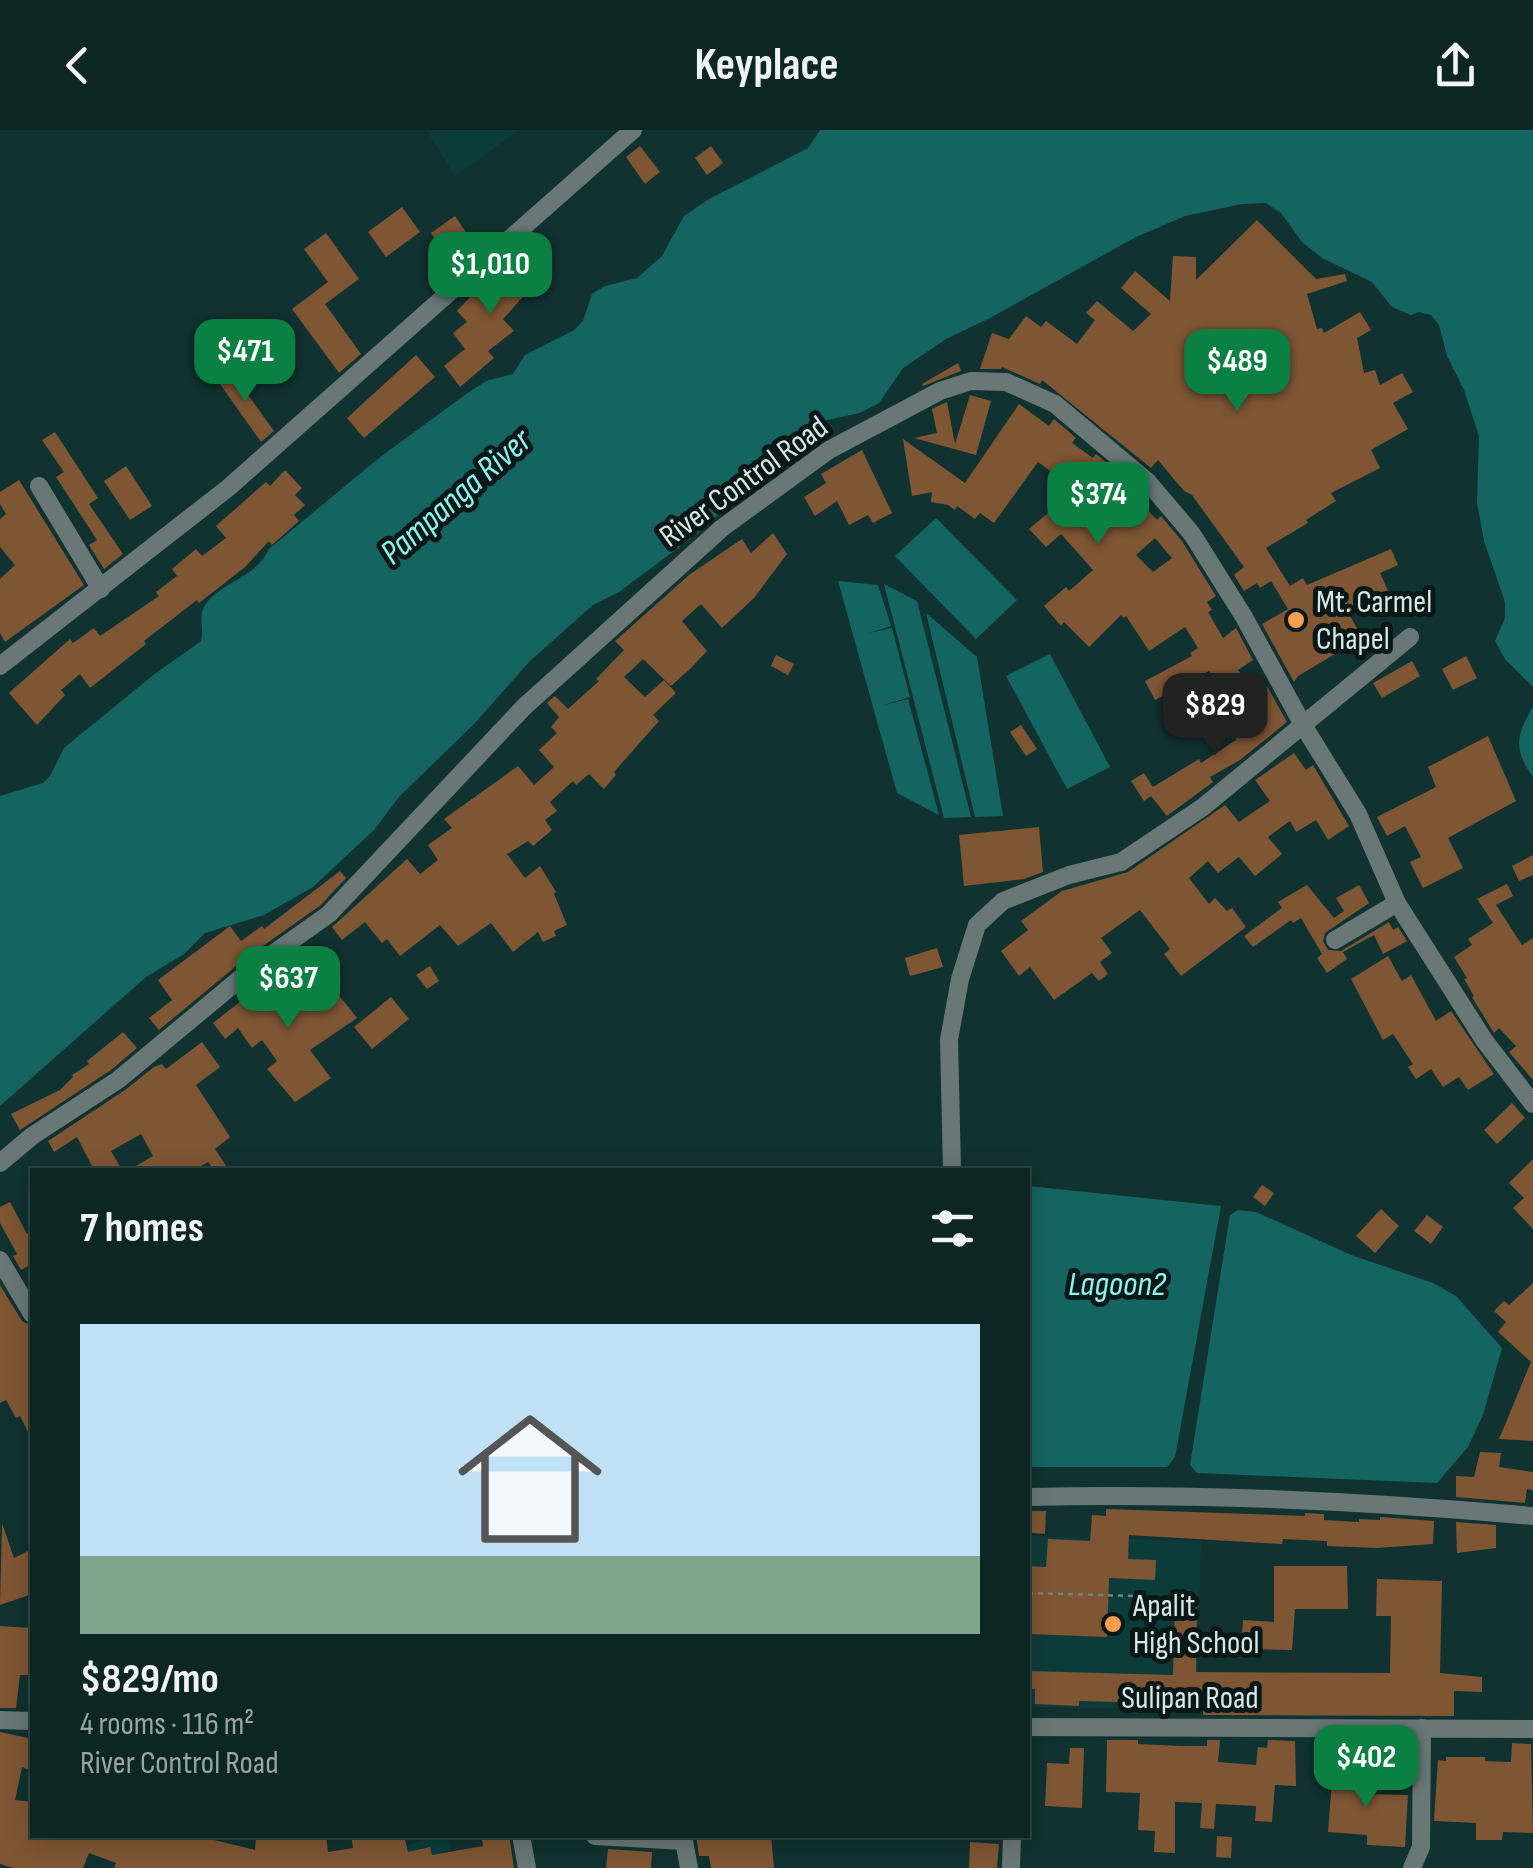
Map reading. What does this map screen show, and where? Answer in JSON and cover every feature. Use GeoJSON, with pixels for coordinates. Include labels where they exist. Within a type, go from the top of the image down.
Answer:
{"type":"FeatureCollection","features":[{"type":"Feature","properties":{"kind":"street"},"geometry":{"type":"LineString","coordinates":[[0,666],[228,488],[634,130]]}},
{"type":"Feature","properties":{"kind":"street","name":"River Control Road"},"geometry":{"type":"LineString","coordinates":[[0,1163],[32,1136],[118,1080],[254,968],[329,914],[524,707],[722,528],[830,450],[940,390],[971,381],[1006,382],[1055,404],[1148,482],[1192,534],[1358,814],[1397,903],[1484,1040],[1533,1104]]}},
{"type":"Feature","properties":{"kind":"street"},"geometry":{"type":"LineString","coordinates":[[39,486],[101,589]]}},
{"type":"Feature","properties":{"kind":"street"},"geometry":{"type":"LineString","coordinates":[[952,1168],[949,1040],[960,979],[977,925],[1003,901],[1069,875],[1121,862],[1204,806],[1410,637]]}},
{"type":"Feature","properties":{"kind":"street"},"geometry":{"type":"LineString","coordinates":[[1335,940],[1397,903]]}},
{"type":"Feature","properties":{"kind":"street"},"geometry":{"type":"LineString","coordinates":[[0,1260],[30,1311]]}},
{"type":"Feature","properties":{"kind":"street"},"geometry":{"type":"LineString","coordinates":[[1030,1497],[1133,1496],[1355,1504],[1533,1516]]}},
{"type":"Feature","properties":{"kind":"street"},"geometry":{"type":"LineString","coordinates":[[0,1720],[30,1721]]}},
{"type":"Feature","properties":{"kind":"street","name":"Sulipan Road"},"geometry":{"type":"LineString","coordinates":[[1030,1727],[1533,1729]]}},
{"type":"Feature","properties":{"kind":"street"},"geometry":{"type":"LineString","coordinates":[[1412,1868],[1421,1847],[1422,1728]]}},
{"type":"Feature","properties":{"kind":"street"},"geometry":{"type":"LineString","coordinates":[[522,1838],[528,1868]]}},
{"type":"Feature","properties":{"kind":"street"},"geometry":{"type":"LineString","coordinates":[[684,1838],[689,1868]]}},
{"type":"Feature","properties":{"kind":"street"},"geometry":{"type":"LineString","coordinates":[[1010,1868],[1012,1838]]}},
{"type":"Feature","properties":{"kind":"path"},"geometry":{"type":"LineString","coordinates":[[1030,1593],[1135,1596]]}},
{"type":"Feature","properties":{"kind":"shaded area"},"geometry":{"type":"Polygon","coordinates":[[[426,130],[520,130],[455,176],[426,130]]]}},
{"type":"Feature","properties":{"kind":"shaded area","name":"Apalit High School"},"geometry":{"type":"Polygon","coordinates":[[[1030,1536],[1201,1541],[1197,1709],[1030,1707],[1030,1536]]]}},
{"type":"Feature","properties":{"kind":"shaded area"},"geometry":{"type":"Polygon","coordinates":[[[449,1838],[455,1868],[413,1868],[407,1845],[449,1838]]]}},
{"type":"Feature","properties":{"kind":"water","name":"Pampanga River"},"geometry":{"type":"Polygon","coordinates":[[[820,130],[1533,130],[1533,687],[1505,659],[1495,641],[1505,618],[1505,602],[1484,541],[1477,503],[1479,436],[1439,325],[1431,315],[1411,315],[1392,307],[1372,282],[1322,258],[1302,242],[1281,213],[1266,203],[1185,216],[1134,238],[946,339],[903,368],[879,403],[860,413],[827,420],[805,441],[780,438],[771,444],[732,500],[705,528],[619,592],[593,605],[529,662],[475,723],[399,797],[374,830],[313,887],[264,915],[205,933],[184,954],[146,977],[0,1106],[0,796],[43,783],[64,748],[201,641],[202,613],[216,593],[254,568],[269,549],[379,458],[486,381],[513,374],[525,355],[574,330],[583,321],[592,294],[605,286],[637,278],[662,256],[684,216],[808,148],[820,130]]]}},
{"type":"Feature","properties":{"kind":"water"},"geometry":{"type":"Polygon","coordinates":[[[936,518],[1017,600],[976,639],[895,556],[936,518]]]}},
{"type":"Feature","properties":{"kind":"water"},"geometry":{"type":"Polygon","coordinates":[[[838,581],[878,585],[891,626],[869,633],[892,628],[910,697],[880,706],[908,699],[939,815],[897,793],[838,581]]]}},
{"type":"Feature","properties":{"kind":"water"},"geometry":{"type":"Polygon","coordinates":[[[884,584],[917,601],[971,817],[944,818],[884,584]]]}},
{"type":"Feature","properties":{"kind":"water"},"geometry":{"type":"Polygon","coordinates":[[[926,613],[977,657],[1003,816],[975,817],[926,613]]]}},
{"type":"Feature","properties":{"kind":"water"},"geometry":{"type":"Polygon","coordinates":[[[1050,654],[1110,767],[1067,789],[1006,676],[1050,654]]]}},
{"type":"Feature","properties":{"kind":"water"},"geometry":{"type":"Polygon","coordinates":[[[1533,706],[1533,777],[1522,757],[1519,741],[1533,706]]]}},
{"type":"Feature","properties":{"kind":"water","name":"Lagoon2"},"geometry":{"type":"Polygon","coordinates":[[[1030,1186],[1221,1206],[1175,1457],[1167,1467],[1030,1467],[1030,1186]]]}},
{"type":"Feature","properties":{"kind":"water"},"geometry":{"type":"Polygon","coordinates":[[[1238,1210],[1256,1212],[1351,1255],[1433,1283],[1456,1296],[1502,1348],[1483,1415],[1468,1447],[1437,1483],[1197,1473],[1190,1465],[1230,1215],[1238,1210]]]}},
{"type":"Feature","properties":{"kind":"building"},"geometry":{"type":"Polygon","coordinates":[[[640,146],[660,172],[645,184],[626,157],[640,146]]]}},
{"type":"Feature","properties":{"kind":"building"},"geometry":{"type":"Polygon","coordinates":[[[711,146],[723,163],[707,175],[695,158],[711,146]]]}},
{"type":"Feature","properties":{"kind":"building"},"geometry":{"type":"Polygon","coordinates":[[[402,207],[420,232],[386,257],[368,232],[402,207]]]}},
{"type":"Feature","properties":{"kind":"building"},"geometry":{"type":"Polygon","coordinates":[[[455,216],[475,246],[496,235],[456,270],[431,233],[455,216]]]}},
{"type":"Feature","properties":{"kind":"building"},"geometry":{"type":"Polygon","coordinates":[[[1257,220],[1316,279],[1345,274],[1347,281],[1307,294],[1317,329],[1322,328],[1324,333],[1360,312],[1371,330],[1357,338],[1364,373],[1375,370],[1380,385],[1402,373],[1413,392],[1393,403],[1408,429],[1371,450],[1380,468],[1331,493],[1336,501],[1266,548],[1290,586],[1303,578],[1307,585],[1391,549],[1398,565],[1380,573],[1389,593],[1348,612],[1358,630],[1330,646],[1335,654],[1294,682],[1262,624],[1288,609],[1271,581],[1244,591],[1234,575],[1244,567],[1192,495],[1158,460],[1151,468],[1042,380],[1040,384],[1002,367],[980,369],[992,333],[1009,339],[1026,316],[1041,327],[1046,321],[1077,344],[1095,320],[1086,313],[1097,301],[1133,331],[1151,314],[1121,288],[1135,271],[1170,301],[1173,256],[1196,257],[1196,280],[1257,220]],[[1259,356],[1241,373],[1256,392],[1275,374],[1259,356]]]}},
{"type":"Feature","properties":{"kind":"building"},"geometry":{"type":"Polygon","coordinates":[[[326,233],[359,279],[325,304],[361,354],[339,373],[292,309],[328,282],[304,249],[326,233]]]}},
{"type":"Feature","properties":{"kind":"building"},"geometry":{"type":"Polygon","coordinates":[[[530,255],[543,275],[503,319],[514,331],[488,351],[494,358],[460,387],[444,366],[465,349],[453,333],[467,322],[457,311],[501,264],[509,271],[530,255]]]}},
{"type":"Feature","properties":{"kind":"building"},"geometry":{"type":"Polygon","coordinates":[[[416,355],[435,377],[364,438],[347,418],[416,355]]]}},
{"type":"Feature","properties":{"kind":"building"},"geometry":{"type":"Polygon","coordinates":[[[958,363],[961,371],[923,386],[922,384],[958,363]]]}},
{"type":"Feature","properties":{"kind":"building"},"geometry":{"type":"Polygon","coordinates":[[[228,367],[274,431],[261,442],[215,377],[228,367]]]}},
{"type":"Feature","properties":{"kind":"building"},"geometry":{"type":"Polygon","coordinates":[[[970,395],[991,401],[976,455],[914,438],[937,433],[932,409],[947,402],[955,444],[970,395]]]}},
{"type":"Feature","properties":{"kind":"building"},"geometry":{"type":"Polygon","coordinates":[[[1019,404],[1049,426],[1054,419],[1076,438],[1072,443],[1093,458],[1096,454],[1139,491],[1144,496],[1139,501],[1157,520],[1161,516],[1182,541],[1216,596],[1207,602],[1212,610],[1208,612],[1223,638],[1236,628],[1253,660],[1238,670],[1245,679],[1224,694],[1209,671],[1155,700],[1145,681],[1192,656],[1190,653],[1198,648],[1185,627],[1149,651],[1126,616],[1121,615],[1089,647],[1064,622],[1061,626],[1044,606],[1093,570],[1061,534],[1046,547],[1029,529],[1079,487],[1038,462],[994,523],[980,513],[975,519],[957,506],[955,510],[931,502],[932,492],[912,496],[903,439],[965,483],[1019,404]],[[1155,538],[1136,555],[1153,572],[1172,558],[1155,538]]]}},
{"type":"Feature","properties":{"kind":"building"},"geometry":{"type":"Polygon","coordinates":[[[55,432],[98,498],[89,504],[123,554],[104,569],[89,545],[97,540],[56,477],[64,472],[42,440],[55,432]]]}},
{"type":"Feature","properties":{"kind":"building"},"geometry":{"type":"Polygon","coordinates":[[[862,450],[892,513],[873,523],[868,515],[849,525],[837,501],[815,516],[804,497],[826,483],[821,474],[862,450]]]}},
{"type":"Feature","properties":{"kind":"building"},"geometry":{"type":"Polygon","coordinates":[[[126,466],[152,506],[130,520],[104,481],[126,466]]]}},
{"type":"Feature","properties":{"kind":"building"},"geometry":{"type":"Polygon","coordinates":[[[285,470],[302,488],[295,495],[305,505],[294,515],[299,521],[272,545],[269,541],[245,567],[144,641],[146,644],[90,688],[80,674],[61,690],[65,695],[37,725],[9,693],[70,639],[73,643],[94,628],[100,636],[159,596],[156,592],[177,576],[172,569],[196,549],[202,556],[226,538],[216,526],[285,470]]]}},
{"type":"Feature","properties":{"kind":"building"},"geometry":{"type":"Polygon","coordinates":[[[19,480],[84,585],[5,642],[0,633],[0,579],[15,565],[0,547],[0,519],[6,514],[0,504],[0,492],[19,480]]]}},
{"type":"Feature","properties":{"kind":"building"},"geometry":{"type":"Polygon","coordinates":[[[773,533],[787,554],[754,598],[722,628],[701,604],[682,621],[707,651],[691,668],[671,686],[643,659],[624,677],[645,697],[664,680],[676,693],[653,715],[659,721],[614,772],[616,775],[604,789],[589,774],[576,785],[573,781],[550,802],[557,811],[545,820],[552,830],[533,846],[528,841],[507,854],[525,878],[540,866],[556,892],[567,925],[554,931],[556,936],[543,942],[538,932],[513,952],[491,923],[458,946],[440,925],[400,956],[387,939],[382,943],[365,922],[342,940],[332,927],[407,859],[420,874],[438,860],[428,845],[452,828],[444,819],[518,766],[534,785],[554,767],[539,750],[557,733],[551,727],[559,717],[547,703],[555,696],[568,709],[599,681],[596,679],[624,650],[615,641],[689,575],[742,539],[751,553],[773,533]]]}},
{"type":"Feature","properties":{"kind":"building"},"geometry":{"type":"Polygon","coordinates":[[[776,655],[794,664],[788,675],[771,666],[776,655]]]}},
{"type":"Feature","properties":{"kind":"building"},"geometry":{"type":"Polygon","coordinates":[[[1466,656],[1477,678],[1453,690],[1442,669],[1466,656]]]}},
{"type":"Feature","properties":{"kind":"building"},"geometry":{"type":"Polygon","coordinates":[[[1412,661],[1420,676],[1382,698],[1373,683],[1412,661]]]}},
{"type":"Feature","properties":{"kind":"building"},"geometry":{"type":"Polygon","coordinates":[[[1267,686],[1287,722],[1240,760],[1210,777],[1213,782],[1167,816],[1151,796],[1144,801],[1131,781],[1144,773],[1153,787],[1236,740],[1234,736],[1251,724],[1244,713],[1257,704],[1252,696],[1267,686]]]}},
{"type":"Feature","properties":{"kind":"building"},"geometry":{"type":"Polygon","coordinates":[[[1021,725],[1037,749],[1026,756],[1010,732],[1021,725]]]}},
{"type":"Feature","properties":{"kind":"building"},"geometry":{"type":"Polygon","coordinates":[[[1488,736],[1516,801],[1448,838],[1463,868],[1423,888],[1410,862],[1421,857],[1405,826],[1387,836],[1377,817],[1436,787],[1428,767],[1488,736]]]}},
{"type":"Feature","properties":{"kind":"building"},"geometry":{"type":"Polygon","coordinates":[[[1294,753],[1306,770],[1313,765],[1349,826],[1328,840],[1316,820],[1296,832],[1290,821],[1268,837],[1282,854],[1255,876],[1239,857],[1218,873],[1208,861],[1189,878],[1209,904],[1215,898],[1227,911],[1232,908],[1246,927],[1181,976],[1164,954],[1170,949],[1140,910],[1101,938],[1112,953],[1100,962],[1108,974],[1099,981],[1092,973],[1054,1000],[1030,967],[1019,976],[1001,951],[1028,930],[1021,921],[1062,891],[1128,872],[1225,805],[1239,822],[1270,801],[1255,780],[1294,753]]]}},
{"type":"Feature","properties":{"kind":"building"},"geometry":{"type":"Polygon","coordinates":[[[1039,827],[1043,872],[1024,879],[964,886],[959,835],[1039,827]]]}},
{"type":"Feature","properties":{"kind":"building"},"geometry":{"type":"Polygon","coordinates":[[[1533,855],[1533,875],[1519,881],[1512,866],[1533,855]]]}},
{"type":"Feature","properties":{"kind":"building"},"geometry":{"type":"Polygon","coordinates":[[[340,871],[346,878],[321,905],[246,958],[159,1030],[149,1018],[172,1000],[158,980],[230,926],[241,941],[262,926],[264,929],[340,871]]]}},
{"type":"Feature","properties":{"kind":"building"},"geometry":{"type":"Polygon","coordinates":[[[1507,884],[1513,896],[1496,905],[1522,945],[1533,938],[1533,1080],[1509,1052],[1516,1046],[1499,1028],[1494,1033],[1454,957],[1472,945],[1468,939],[1493,923],[1477,899],[1507,884]]]}},
{"type":"Feature","properties":{"kind":"building"},"geometry":{"type":"Polygon","coordinates":[[[1307,885],[1334,918],[1344,911],[1336,898],[1359,885],[1369,903],[1325,933],[1323,941],[1328,950],[1341,951],[1389,922],[1393,930],[1398,927],[1407,941],[1383,954],[1374,935],[1343,952],[1347,959],[1327,973],[1317,958],[1322,954],[1301,918],[1293,923],[1291,920],[1253,947],[1244,936],[1282,908],[1278,902],[1307,885]]]}},
{"type":"Feature","properties":{"kind":"building"},"geometry":{"type":"Polygon","coordinates":[[[937,948],[943,967],[910,976],[905,958],[937,948]]]}},
{"type":"Feature","properties":{"kind":"building"},"geometry":{"type":"Polygon","coordinates":[[[1388,956],[1402,981],[1411,975],[1436,1021],[1451,1011],[1494,1074],[1468,1090],[1459,1077],[1443,1087],[1431,1069],[1416,1079],[1408,1067],[1413,1064],[1393,1034],[1383,1040],[1351,979],[1388,956]]]}},
{"type":"Feature","properties":{"kind":"building"},"geometry":{"type":"Polygon","coordinates":[[[430,966],[439,981],[427,989],[416,975],[430,966]]]}},
{"type":"Feature","properties":{"kind":"building"},"geometry":{"type":"Polygon","coordinates":[[[288,971],[318,1009],[338,994],[357,1018],[310,1050],[331,1078],[295,1102],[267,1069],[277,1061],[262,1040],[252,1048],[238,1028],[225,1039],[213,1023],[251,993],[254,997],[288,971]]]}},
{"type":"Feature","properties":{"kind":"building"},"geometry":{"type":"Polygon","coordinates":[[[391,997],[409,1019],[372,1049],[354,1027],[391,997]]]}},
{"type":"Feature","properties":{"kind":"building"},"geometry":{"type":"Polygon","coordinates":[[[123,1032],[137,1048],[111,1070],[20,1130],[11,1114],[60,1090],[72,1075],[89,1064],[87,1061],[123,1032]]]}},
{"type":"Feature","properties":{"kind":"building"},"geometry":{"type":"Polygon","coordinates":[[[202,1042],[220,1067],[196,1085],[230,1137],[215,1149],[228,1168],[212,1168],[208,1162],[198,1168],[132,1168],[153,1156],[141,1134],[111,1151],[121,1168],[93,1168],[77,1137],[54,1152],[48,1141],[154,1067],[162,1064],[166,1069],[202,1042]]]}},
{"type":"Feature","properties":{"kind":"building"},"geometry":{"type":"Polygon","coordinates":[[[1512,1103],[1525,1118],[1497,1144],[1484,1130],[1512,1103]]]}},
{"type":"Feature","properties":{"kind":"building"},"geometry":{"type":"Polygon","coordinates":[[[1533,1159],[1533,1229],[1513,1208],[1524,1198],[1509,1183],[1533,1159]]]}},
{"type":"Feature","properties":{"kind":"building"},"geometry":{"type":"Polygon","coordinates":[[[1262,1185],[1274,1193],[1265,1206],[1253,1197],[1262,1185]]]}},
{"type":"Feature","properties":{"kind":"building"},"geometry":{"type":"Polygon","coordinates":[[[10,1202],[27,1234],[30,1232],[30,1265],[21,1270],[0,1223],[0,1207],[10,1202]]]}},
{"type":"Feature","properties":{"kind":"building"},"geometry":{"type":"Polygon","coordinates":[[[1381,1209],[1399,1226],[1375,1253],[1356,1236],[1381,1209]]]}},
{"type":"Feature","properties":{"kind":"building"},"geometry":{"type":"Polygon","coordinates":[[[1427,1215],[1443,1227],[1431,1244],[1414,1231],[1427,1215]]]}},
{"type":"Feature","properties":{"kind":"building"},"geometry":{"type":"Polygon","coordinates":[[[1533,1283],[1533,1441],[1499,1439],[1531,1362],[1498,1332],[1506,1322],[1494,1311],[1504,1301],[1509,1305],[1533,1283]]]}},
{"type":"Feature","properties":{"kind":"building"},"geometry":{"type":"Polygon","coordinates":[[[0,1285],[22,1321],[30,1325],[30,1436],[6,1400],[0,1403],[0,1285]]]}},
{"type":"Feature","properties":{"kind":"building"},"geometry":{"type":"Polygon","coordinates":[[[1480,1452],[1501,1453],[1499,1467],[1533,1472],[1533,1490],[1527,1489],[1525,1503],[1456,1497],[1456,1476],[1474,1477],[1480,1452]]]}},
{"type":"Feature","properties":{"kind":"building"},"geometry":{"type":"Polygon","coordinates":[[[1106,1509],[1305,1513],[1324,1514],[1324,1520],[1359,1522],[1380,1517],[1434,1521],[1433,1544],[1378,1548],[1327,1546],[1327,1541],[1283,1539],[1282,1544],[1129,1535],[1128,1559],[1156,1560],[1155,1580],[1109,1578],[1107,1637],[1030,1634],[1030,1566],[1046,1567],[1048,1539],[1090,1541],[1092,1515],[1106,1516],[1106,1509]]]}},
{"type":"Feature","properties":{"kind":"building"},"geometry":{"type":"Polygon","coordinates":[[[1032,1511],[1046,1511],[1045,1534],[1032,1533],[1032,1511]]]}},
{"type":"Feature","properties":{"kind":"building"},"geometry":{"type":"Polygon","coordinates":[[[1456,1522],[1496,1525],[1496,1548],[1457,1553],[1456,1522]]]}},
{"type":"Feature","properties":{"kind":"building"},"geometry":{"type":"Polygon","coordinates":[[[2,1523],[14,1558],[30,1550],[30,1595],[0,1605],[2,1523]]]}},
{"type":"Feature","properties":{"kind":"building"},"geometry":{"type":"Polygon","coordinates":[[[1274,1566],[1347,1566],[1348,1609],[1295,1609],[1292,1650],[1241,1649],[1243,1620],[1274,1622],[1274,1566]]]}},
{"type":"Feature","properties":{"kind":"building"},"geometry":{"type":"Polygon","coordinates":[[[1377,1579],[1442,1581],[1440,1673],[1482,1677],[1482,1692],[1454,1691],[1454,1716],[1203,1715],[1203,1704],[1035,1704],[1035,1689],[1030,1689],[1030,1671],[1173,1675],[1175,1606],[1197,1607],[1196,1672],[1390,1673],[1391,1616],[1376,1616],[1377,1579]]]}},
{"type":"Feature","properties":{"kind":"building"},"geometry":{"type":"Polygon","coordinates":[[[0,1626],[30,1628],[30,1675],[20,1675],[16,1708],[0,1708],[0,1626]]]}},
{"type":"Feature","properties":{"kind":"building"},"geometry":{"type":"Polygon","coordinates":[[[0,1732],[30,1739],[30,1770],[22,1767],[15,1800],[30,1802],[30,1838],[206,1838],[255,1850],[256,1838],[326,1838],[328,1852],[353,1848],[351,1838],[405,1838],[408,1852],[430,1847],[432,1855],[483,1846],[482,1838],[509,1838],[514,1868],[114,1868],[116,1863],[89,1853],[83,1868],[13,1868],[0,1864],[0,1732]]]}},
{"type":"Feature","properties":{"kind":"building"},"geometry":{"type":"Polygon","coordinates":[[[1107,1740],[1207,1746],[1207,1740],[1220,1740],[1218,1762],[1256,1765],[1258,1747],[1267,1748],[1268,1740],[1295,1741],[1296,1786],[1275,1785],[1272,1822],[1255,1821],[1256,1806],[1216,1804],[1214,1829],[1200,1828],[1202,1803],[1175,1802],[1175,1853],[1154,1852],[1155,1831],[1138,1830],[1140,1793],[1106,1792],[1107,1740]]]}},
{"type":"Feature","properties":{"kind":"building"},"geometry":{"type":"Polygon","coordinates":[[[1512,1743],[1531,1744],[1533,1833],[1503,1832],[1502,1840],[1476,1840],[1476,1823],[1434,1821],[1438,1760],[1485,1757],[1485,1761],[1511,1762],[1512,1743]]]}},
{"type":"Feature","properties":{"kind":"building"},"geometry":{"type":"Polygon","coordinates":[[[1070,1748],[1084,1748],[1082,1808],[1045,1806],[1047,1763],[1069,1764],[1070,1748]]]}},
{"type":"Feature","properties":{"kind":"building"},"geometry":{"type":"Polygon","coordinates":[[[1333,1768],[1368,1771],[1366,1794],[1408,1795],[1405,1847],[1367,1845],[1367,1835],[1328,1832],[1333,1768]]]}},
{"type":"Feature","properties":{"kind":"building"},"geometry":{"type":"Polygon","coordinates":[[[1217,1836],[1232,1837],[1231,1858],[1216,1857],[1217,1836]]]}},
{"type":"Feature","properties":{"kind":"building"},"geometry":{"type":"Polygon","coordinates":[[[696,1838],[771,1838],[774,1868],[711,1868],[709,1856],[699,1856],[696,1838]]]}},
{"type":"Feature","properties":{"kind":"building"},"geometry":{"type":"Polygon","coordinates":[[[970,1842],[999,1844],[997,1868],[969,1868],[970,1842]]]}},
{"type":"Feature","properties":{"kind":"building"},"geometry":{"type":"Polygon","coordinates":[[[608,1849],[652,1852],[651,1868],[606,1868],[608,1849]]]}},
{"type":"Feature","properties":{"kind":"place","name":"Mt. Carmel Chapel"},"geometry":{"type":"Point","coordinates":[1296,620]}},
{"type":"Feature","properties":{"kind":"place","name":"Apalit High School"},"geometry":{"type":"Point","coordinates":[1113,1624]}}]}
